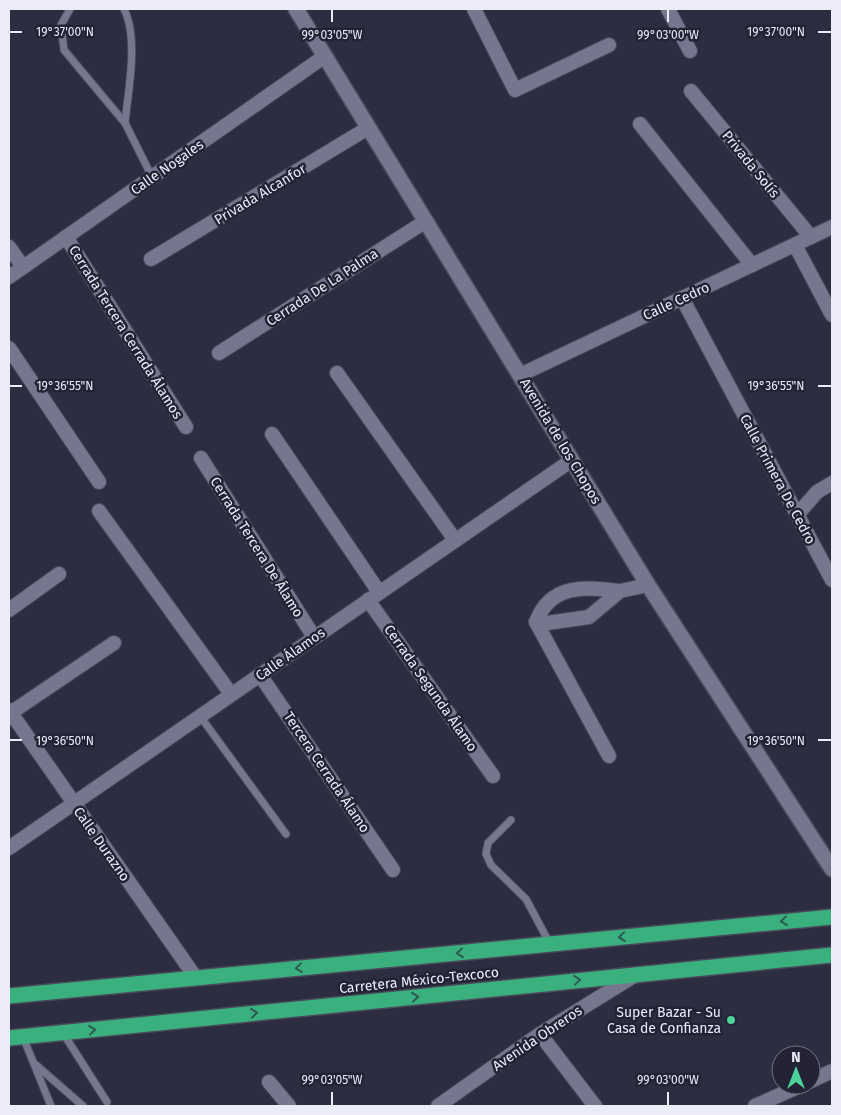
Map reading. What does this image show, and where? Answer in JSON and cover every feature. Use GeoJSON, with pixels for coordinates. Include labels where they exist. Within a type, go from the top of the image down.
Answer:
{"type":"FeatureCollection","features":[{"type":"Feature","properties":{"kind":"highway","name":"Carretera México-Texcoco"},"geometry":{"type":"LineString","coordinates":[[9,996],[832,917]]}},
{"type":"Feature","properties":{"kind":"highway","name":"Carretera México-Texcoco"},"geometry":{"type":"LineString","coordinates":[[16,1037],[832,955]]}},
{"type":"Feature","properties":{"kind":"street","name":"Avenida de los Chopos"},"geometry":{"type":"LineString","coordinates":[[296,9],[648,584],[832,869]]}},
{"type":"Feature","properties":{"kind":"street"},"geometry":{"type":"LineString","coordinates":[[474,9],[515,90],[608,45]]}},
{"type":"Feature","properties":{"kind":"street"},"geometry":{"type":"LineString","coordinates":[[668,9],[690,51]]}},
{"type":"Feature","properties":{"kind":"street","name":"Calle Nogales"},"geometry":{"type":"LineString","coordinates":[[9,277],[325,56]]}},
{"type":"Feature","properties":{"kind":"street","name":"Privada Solís"},"geometry":{"type":"LineString","coordinates":[[691,91],[811,237]]}},
{"type":"Feature","properties":{"kind":"street"},"geometry":{"type":"LineString","coordinates":[[640,124],[752,265]]}},
{"type":"Feature","properties":{"kind":"street","name":"Privada Alcanfor"},"geometry":{"type":"LineString","coordinates":[[151,260],[368,128]]}},
{"type":"Feature","properties":{"kind":"street","name":"Cerrada De La Palma"},"geometry":{"type":"LineString","coordinates":[[219,353],[426,221]]}},
{"type":"Feature","properties":{"kind":"street","name":"Calle Cedro"},"geometry":{"type":"LineString","coordinates":[[520,374],[832,227]]}},
{"type":"Feature","properties":{"kind":"street","name":"Cerrada Tercera Cerrada Álamos"},"geometry":{"type":"LineString","coordinates":[[66,237],[186,427]]}},
{"type":"Feature","properties":{"kind":"street"},"geometry":{"type":"LineString","coordinates":[[795,245],[832,316]]}},
{"type":"Feature","properties":{"kind":"street"},"geometry":{"type":"LineString","coordinates":[[9,247],[23,267]]}},
{"type":"Feature","properties":{"kind":"street","name":"Calle Primera De Cedro"},"geometry":{"type":"LineString","coordinates":[[682,298],[832,580]]}},
{"type":"Feature","properties":{"kind":"street"},"geometry":{"type":"LineString","coordinates":[[9,348],[99,482]]}},
{"type":"Feature","properties":{"kind":"street"},"geometry":{"type":"LineString","coordinates":[[338,373],[455,540]]}},
{"type":"Feature","properties":{"kind":"street","name":"Cerrada Segunda Álamo"},"geometry":{"type":"LineString","coordinates":[[272,434],[374,596],[493,776]]}},
{"type":"Feature","properties":{"kind":"street","name":"Cerrada Tercera De Álamo"},"geometry":{"type":"LineString","coordinates":[[201,458],[314,637]]}},
{"type":"Feature","properties":{"kind":"street","name":"Calle Álamos"},"geometry":{"type":"LineString","coordinates":[[9,848],[572,460]]}},
{"type":"Feature","properties":{"kind":"street"},"geometry":{"type":"LineString","coordinates":[[797,515],[817,492],[832,483]]}},
{"type":"Feature","properties":{"kind":"street"},"geometry":{"type":"LineString","coordinates":[[99,511],[231,694]]}},
{"type":"Feature","properties":{"kind":"street"},"geometry":{"type":"LineString","coordinates":[[9,610],[59,574]]}},
{"type":"Feature","properties":{"kind":"street"},"geometry":{"type":"LineString","coordinates":[[609,756],[536,622],[541,608],[553,597],[574,589],[620,591],[648,584]]}},
{"type":"Feature","properties":{"kind":"street"},"geometry":{"type":"LineString","coordinates":[[536,622],[547,623],[589,617],[620,591]]}},
{"type":"Feature","properties":{"kind":"street"},"geometry":{"type":"LineString","coordinates":[[9,712],[114,643]]}},
{"type":"Feature","properties":{"kind":"street","name":"Tercera Cerrada Álamo"},"geometry":{"type":"LineString","coordinates":[[260,675],[393,870]]}},
{"type":"Feature","properties":{"kind":"street","name":"Calle Durazno"},"geometry":{"type":"LineString","coordinates":[[9,712],[196,978]]}},
{"type":"Feature","properties":{"kind":"street","name":"Avenida Obreros"},"geometry":{"type":"LineString","coordinates":[[438,1106],[540,1034],[638,974]]}},
{"type":"Feature","properties":{"kind":"street"},"geometry":{"type":"LineString","coordinates":[[540,1034],[595,1106]]}},
{"type":"Feature","properties":{"kind":"street"},"geometry":{"type":"LineString","coordinates":[[269,1082],[289,1106]]}},
{"type":"Feature","properties":{"kind":"street"},"geometry":{"type":"LineString","coordinates":[[755,1106],[780,1095]]}},
{"type":"Feature","properties":{"kind":"lane"},"geometry":{"type":"LineString","coordinates":[[70,9],[61,26],[64,50],[125,124],[152,177]]}},
{"type":"Feature","properties":{"kind":"lane"},"geometry":{"type":"LineString","coordinates":[[124,9],[129,19],[131,60],[125,124]]}},
{"type":"Feature","properties":{"kind":"lane"},"geometry":{"type":"LineString","coordinates":[[200,716],[286,834]]}},
{"type":"Feature","properties":{"kind":"lane"},"geometry":{"type":"LineString","coordinates":[[511,820],[488,843],[486,854],[491,865],[526,899],[550,944]]}},
{"type":"Feature","properties":{"kind":"lane"},"geometry":{"type":"LineString","coordinates":[[62,1033],[107,1102]]}},
{"type":"Feature","properties":{"kind":"lane"},"geometry":{"type":"LineString","coordinates":[[16,1037],[34,1063],[82,1106]]}},
{"type":"Feature","properties":{"kind":"lane"},"geometry":{"type":"LineString","coordinates":[[34,1063],[50,1106]]}},
{"type":"Feature","properties":{"kind":"place","name":"Super Bazar - Su Casa de Confianza"},"geometry":{"type":"Point","coordinates":[731,1020]}}]}
